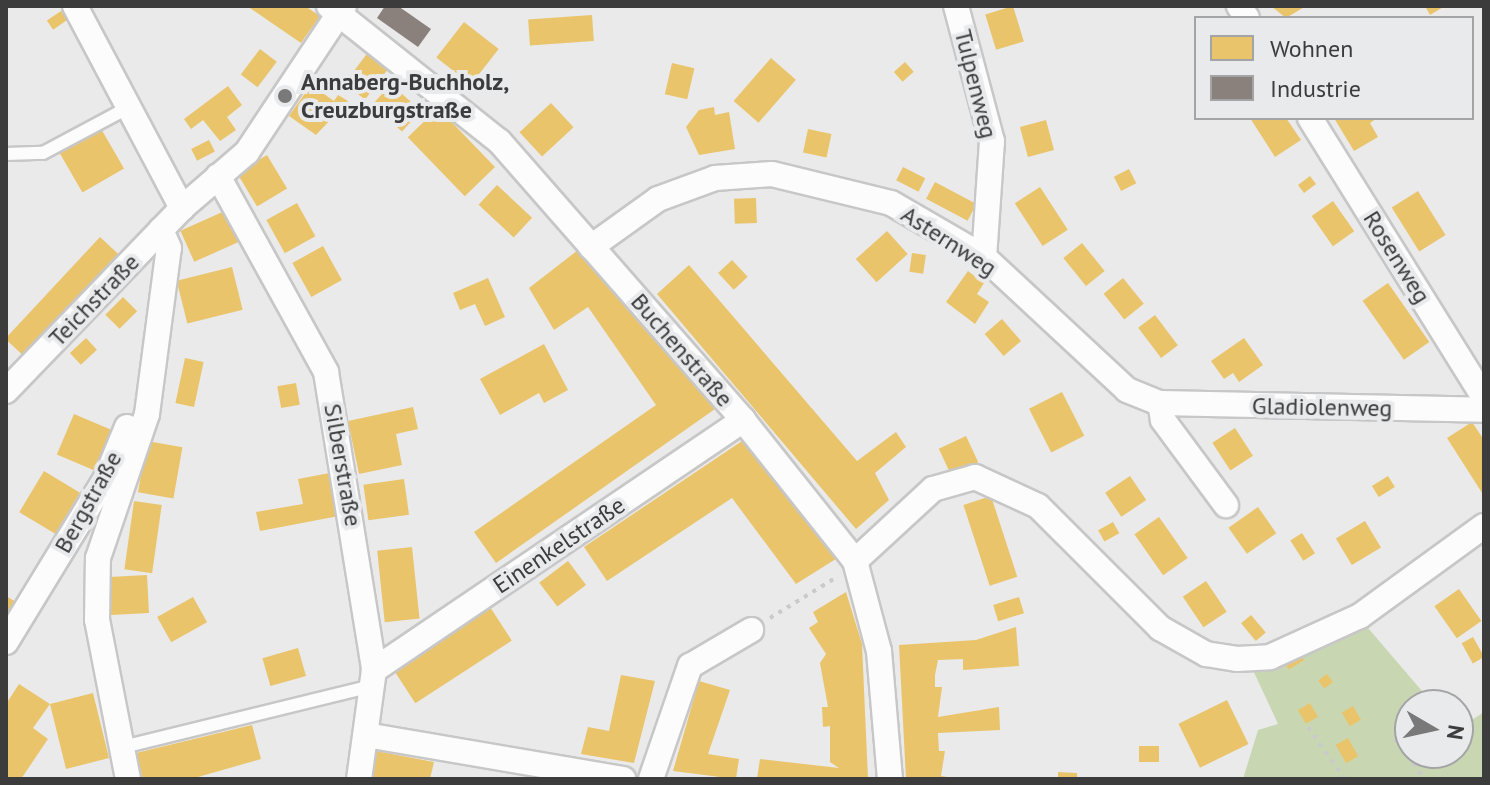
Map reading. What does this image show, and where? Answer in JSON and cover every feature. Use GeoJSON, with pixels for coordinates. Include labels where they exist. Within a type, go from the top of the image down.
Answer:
{"type":"FeatureCollection","features":[{"type":"Feature","properties":{"kind":"street"},"geometry":{"type":"LineString","coordinates":[[75,6],[182,208]]}},
{"type":"Feature","properties":{"kind":"street","name":"Tulpenweg"},"geometry":{"type":"LineString","coordinates":[[956,6],[992,141],[984,257]]}},
{"type":"Feature","properties":{"kind":"street","name":"Teichstraße"},"geometry":{"type":"LineString","coordinates":[[6,391],[182,208],[247,152],[302,72],[337,8]]}},
{"type":"Feature","properties":{"kind":"street","name":"Buchenstraße"},"geometry":{"type":"LineString","coordinates":[[337,8],[499,141],[743,420],[855,563],[879,651],[890,779]]}},
{"type":"Feature","properties":{"kind":"street","name":"Rosenweg"},"geometry":{"type":"LineString","coordinates":[[1311,120],[1484,397]]}},
{"type":"Feature","properties":{"kind":"street","name":"Asternweg"},"geometry":{"type":"LineString","coordinates":[[591,247],[658,199],[715,178],[772,174],[891,203],[984,257],[1127,390],[1160,403]]}},
{"type":"Feature","properties":{"kind":"street","name":"Silberstraße"},"geometry":{"type":"LineString","coordinates":[[218,176],[326,372],[373,678],[359,779]]}},
{"type":"Feature","properties":{"kind":"street"},"geometry":{"type":"LineString","coordinates":[[128,779],[119,748],[97,620],[98,558],[147,414],[169,248],[161,230]]}},
{"type":"Feature","properties":{"kind":"street","name":"Bergstraße"},"geometry":{"type":"LineString","coordinates":[[6,642],[106,478],[157,354]]}},
{"type":"Feature","properties":{"kind":"street"},"geometry":{"type":"LineString","coordinates":[[1160,403],[1163,420],[1226,505]]}},
{"type":"Feature","properties":{"kind":"street","name":"Gladiolenweg"},"geometry":{"type":"LineString","coordinates":[[1160,403],[1484,410]]}},
{"type":"Feature","properties":{"kind":"street","name":"Einenkelstraße"},"geometry":{"type":"LineString","coordinates":[[373,678],[743,420]]}},
{"type":"Feature","properties":{"kind":"street"},"geometry":{"type":"LineString","coordinates":[[855,563],[933,489],[975,477],[1038,506],[1128,599],[1206,654],[1237,659],[1270,657],[1360,616],[1484,526]]}},
{"type":"Feature","properties":{"kind":"street"},"geometry":{"type":"LineString","coordinates":[[651,779],[690,666],[751,630]]}},
{"type":"Feature","properties":{"kind":"street"},"geometry":{"type":"LineString","coordinates":[[366,735],[623,779]]}},
{"type":"Feature","properties":{"kind":"lane"},"geometry":{"type":"LineString","coordinates":[[6,154],[43,153],[129,107]]}},
{"type":"Feature","properties":{"kind":"lane"},"geometry":{"type":"LineString","coordinates":[[119,748],[373,678]]}},
{"type":"Feature","properties":{"kind":"path"},"geometry":{"type":"LineString","coordinates":[[751,630],[855,563]]}},
{"type":"Feature","properties":{"kind":"path"},"geometry":{"type":"LineString","coordinates":[[1308,727],[1345,779]]}},
{"type":"Feature","properties":{"kind":"green space"},"geometry":{"type":"Polygon","coordinates":[[[1362,621],[1420,689],[1394,689],[1394,769],[1474,769],[1474,719],[1484,712],[1484,779],[1243,779],[1258,730],[1278,724],[1251,666],[1362,621]]]}},
{"type":"Feature","properties":{"kind":"building: Wohnen"},"geometry":{"type":"Polygon","coordinates":[[[247,6],[305,6],[320,16],[301,43],[247,6]]]}},
{"type":"Feature","properties":{"kind":"building: Wohnen"},"geometry":{"type":"Polygon","coordinates":[[[1013,6],[1024,41],[996,50],[985,14],[1013,6]]]}},
{"type":"Feature","properties":{"kind":"building: Wohnen"},"geometry":{"type":"Polygon","coordinates":[[[1271,6],[1306,6],[1289,16],[1284,16],[1271,6]]]}},
{"type":"Feature","properties":{"kind":"building: Wohnen"},"geometry":{"type":"Polygon","coordinates":[[[1425,6],[1445,6],[1430,15],[1425,6]]]}},
{"type":"Feature","properties":{"kind":"building: Wohnen"},"geometry":{"type":"Polygon","coordinates":[[[61,11],[67,20],[53,30],[47,21],[61,11]]]}},
{"type":"Feature","properties":{"kind":"building: Wohnen"},"geometry":{"type":"Polygon","coordinates":[[[592,15],[594,41],[530,45],[528,19],[592,15]]]}},
{"type":"Feature","properties":{"kind":"building: Wohnen"},"geometry":{"type":"Polygon","coordinates":[[[464,22],[499,49],[471,85],[436,57],[464,22]]]}},
{"type":"Feature","properties":{"kind":"building: Wohnen"},"geometry":{"type":"Polygon","coordinates":[[[260,49],[277,62],[258,87],[241,75],[260,49]]]}},
{"type":"Feature","properties":{"kind":"building: Wohnen"},"geometry":{"type":"Polygon","coordinates":[[[369,51],[390,67],[365,99],[344,84],[369,51]]]}},
{"type":"Feature","properties":{"kind":"building: Wohnen"},"geometry":{"type":"Polygon","coordinates":[[[771,58],[796,80],[759,123],[734,101],[771,58]]]}},
{"type":"Feature","properties":{"kind":"building: Wohnen"},"geometry":{"type":"Polygon","coordinates":[[[905,62],[914,72],[903,82],[894,72],[905,62]]]}},
{"type":"Feature","properties":{"kind":"building: Wohnen"},"geometry":{"type":"Polygon","coordinates":[[[672,63],[694,68],[687,99],[665,94],[672,63]]]}},
{"type":"Feature","properties":{"kind":"building: Wohnen"},"geometry":{"type":"Polygon","coordinates":[[[391,84],[421,111],[402,132],[372,105],[391,84]]]}},
{"type":"Feature","properties":{"kind":"building: Wohnen"},"geometry":{"type":"Polygon","coordinates":[[[311,85],[334,101],[338,95],[348,101],[316,135],[289,116],[311,85]]]}},
{"type":"Feature","properties":{"kind":"building: Wohnen"},"geometry":{"type":"Polygon","coordinates":[[[228,86],[242,105],[227,117],[236,130],[220,141],[203,120],[191,129],[184,119],[228,86]]]}},
{"type":"Feature","properties":{"kind":"building: Wohnen"},"geometry":{"type":"Polygon","coordinates":[[[551,103],[574,127],[542,156],[520,132],[551,103]]]}},
{"type":"Feature","properties":{"kind":"building: Wohnen"},"geometry":{"type":"Polygon","coordinates":[[[714,107],[715,115],[729,112],[735,149],[699,155],[686,127],[699,110],[714,107]]]}},
{"type":"Feature","properties":{"kind":"building: Wohnen"},"geometry":{"type":"Polygon","coordinates":[[[438,108],[495,167],[465,196],[408,137],[438,108]]]}},
{"type":"Feature","properties":{"kind":"building: Wohnen"},"geometry":{"type":"Polygon","coordinates":[[[1046,120],[1054,150],[1028,157],[1020,127],[1046,120]]]}},
{"type":"Feature","properties":{"kind":"building: Wohnen"},"geometry":{"type":"Polygon","coordinates":[[[1251,120],[1287,120],[1301,140],[1275,157],[1251,120]]]}},
{"type":"Feature","properties":{"kind":"building: Wohnen"},"geometry":{"type":"Polygon","coordinates":[[[1335,120],[1374,120],[1370,123],[1378,137],[1354,151],[1335,120]]]}},
{"type":"Feature","properties":{"kind":"building: Wohnen"},"geometry":{"type":"Polygon","coordinates":[[[100,127],[124,169],[82,193],[58,151],[100,127]]]}},
{"type":"Feature","properties":{"kind":"building: Wohnen"},"geometry":{"type":"Polygon","coordinates":[[[808,129],[831,134],[826,157],[803,152],[808,129]]]}},
{"type":"Feature","properties":{"kind":"building: Wohnen"},"geometry":{"type":"Polygon","coordinates":[[[209,140],[215,152],[197,161],[191,149],[209,140]]]}},
{"type":"Feature","properties":{"kind":"building: Wohnen"},"geometry":{"type":"Polygon","coordinates":[[[267,155],[287,188],[257,206],[237,173],[267,155]]]}},
{"type":"Feature","properties":{"kind":"building: Wohnen"},"geometry":{"type":"Polygon","coordinates":[[[903,167],[925,178],[918,192],[896,180],[903,167]]]}},
{"type":"Feature","properties":{"kind":"building: Wohnen"},"geometry":{"type":"Polygon","coordinates":[[[1129,169],[1136,183],[1121,191],[1114,177],[1129,169]]]}},
{"type":"Feature","properties":{"kind":"building: Wohnen"},"geometry":{"type":"Polygon","coordinates":[[[1310,176],[1316,184],[1304,193],[1298,185],[1310,176]]]}},
{"type":"Feature","properties":{"kind":"building: Wohnen"},"geometry":{"type":"Polygon","coordinates":[[[935,182],[976,204],[968,221],[926,199],[935,182]]]}},
{"type":"Feature","properties":{"kind":"building: Wohnen"},"geometry":{"type":"Polygon","coordinates":[[[497,185],[532,218],[514,237],[479,205],[497,185]]]}},
{"type":"Feature","properties":{"kind":"building: Wohnen"},"geometry":{"type":"Polygon","coordinates":[[[1040,187],[1068,230],[1043,246],[1015,203],[1040,187]]]}},
{"type":"Feature","properties":{"kind":"building: Wohnen"},"geometry":{"type":"Polygon","coordinates":[[[1418,191],[1446,235],[1419,252],[1392,207],[1418,191]]]}},
{"type":"Feature","properties":{"kind":"building: Wohnen"},"geometry":{"type":"Polygon","coordinates":[[[756,198],[757,223],[735,224],[734,199],[756,198]]]}},
{"type":"Feature","properties":{"kind":"building: Wohnen"},"geometry":{"type":"Polygon","coordinates":[[[1333,201],[1354,231],[1333,246],[1312,216],[1333,201]]]}},
{"type":"Feature","properties":{"kind":"building: Wohnen"},"geometry":{"type":"Polygon","coordinates":[[[297,203],[315,236],[285,253],[266,220],[297,203]]]}},
{"type":"Feature","properties":{"kind":"building: Wohnen"},"geometry":{"type":"Polygon","coordinates":[[[227,210],[241,241],[194,262],[180,231],[227,210]]]}},
{"type":"Feature","properties":{"kind":"building: Wohnen"},"geometry":{"type":"Polygon","coordinates":[[[887,231],[908,254],[877,282],[856,259],[887,231]]]}},
{"type":"Feature","properties":{"kind":"building: Wohnen"},"geometry":{"type":"Polygon","coordinates":[[[100,237],[118,254],[23,356],[6,338],[100,237]]]}},
{"type":"Feature","properties":{"kind":"building: Wohnen"},"geometry":{"type":"Polygon","coordinates":[[[1082,243],[1105,271],[1086,286],[1063,258],[1082,243]]]}},
{"type":"Feature","properties":{"kind":"building: Wohnen"},"geometry":{"type":"Polygon","coordinates":[[[323,246],[342,280],[311,297],[292,263],[323,246]]]}},
{"type":"Feature","properties":{"kind":"building: Wohnen"},"geometry":{"type":"Polygon","coordinates":[[[578,250],[715,409],[496,563],[474,532],[656,405],[588,307],[554,330],[529,288],[578,250]]]}},
{"type":"Feature","properties":{"kind":"building: Wohnen"},"geometry":{"type":"Polygon","coordinates":[[[912,253],[926,255],[923,274],[909,272],[912,253]]]}},
{"type":"Feature","properties":{"kind":"building: Wohnen"},"geometry":{"type":"Polygon","coordinates":[[[732,260],[748,277],[734,290],[718,273],[732,260]]]}},
{"type":"Feature","properties":{"kind":"building: Wohnen"},"geometry":{"type":"Polygon","coordinates":[[[689,265],[857,461],[896,432],[906,447],[875,473],[889,500],[856,529],[657,294],[689,265]]]}},
{"type":"Feature","properties":{"kind":"building: Wohnen"},"geometry":{"type":"Polygon","coordinates":[[[232,267],[243,310],[187,323],[177,281],[232,267]]]}},
{"type":"Feature","properties":{"kind":"building: Wohnen"},"geometry":{"type":"Polygon","coordinates":[[[968,271],[984,283],[977,294],[989,302],[975,324],[946,302],[968,271]]]}},
{"type":"Feature","properties":{"kind":"building: Wohnen"},"geometry":{"type":"Polygon","coordinates":[[[488,278],[505,317],[485,326],[475,304],[460,310],[453,293],[488,278]]]}},
{"type":"Feature","properties":{"kind":"building: Wohnen"},"geometry":{"type":"Polygon","coordinates":[[[1123,278],[1144,304],[1124,319],[1104,294],[1123,278]]]}},
{"type":"Feature","properties":{"kind":"building: Wohnen"},"geometry":{"type":"Polygon","coordinates":[[[1388,283],[1429,342],[1404,360],[1363,301],[1388,283]]]}},
{"type":"Feature","properties":{"kind":"building: Wohnen"},"geometry":{"type":"Polygon","coordinates":[[[123,297],[137,311],[119,329],[105,315],[123,297]]]}},
{"type":"Feature","properties":{"kind":"building: Wohnen"},"geometry":{"type":"Polygon","coordinates":[[[1155,315],[1178,345],[1161,358],[1138,328],[1155,315]]]}},
{"type":"Feature","properties":{"kind":"building: Wohnen"},"geometry":{"type":"Polygon","coordinates":[[[1002,319],[1021,341],[1004,356],[985,334],[1002,319]]]}},
{"type":"Feature","properties":{"kind":"building: Wohnen"},"geometry":{"type":"Polygon","coordinates":[[[86,338],[97,350],[81,365],[70,353],[86,338]]]}},
{"type":"Feature","properties":{"kind":"building: Wohnen"},"geometry":{"type":"Polygon","coordinates":[[[1244,338],[1263,365],[1239,382],[1233,373],[1224,379],[1211,361],[1244,338]]]}},
{"type":"Feature","properties":{"kind":"building: Wohnen"},"geometry":{"type":"Polygon","coordinates":[[[544,344],[568,390],[544,403],[539,393],[500,415],[480,379],[544,344]]]}},
{"type":"Feature","properties":{"kind":"building: Wohnen"},"geometry":{"type":"Polygon","coordinates":[[[185,358],[204,362],[194,407],[175,403],[185,358]]]}},
{"type":"Feature","properties":{"kind":"building: Wohnen"},"geometry":{"type":"Polygon","coordinates":[[[296,383],[300,405],[281,408],[277,386],[296,383]]]}},
{"type":"Feature","properties":{"kind":"building: Wohnen"},"geometry":{"type":"Polygon","coordinates":[[[1062,392],[1084,436],[1051,452],[1029,409],[1062,392]]]}},
{"type":"Feature","properties":{"kind":"building: Wohnen"},"geometry":{"type":"Polygon","coordinates":[[[413,407],[418,429],[396,434],[402,465],[359,474],[348,421],[413,407]]]}},
{"type":"Feature","properties":{"kind":"building: Wohnen"},"geometry":{"type":"Polygon","coordinates":[[[74,414],[112,430],[95,471],[57,455],[74,414]]]}},
{"type":"Feature","properties":{"kind":"building: Wohnen"},"geometry":{"type":"Polygon","coordinates":[[[1472,422],[1484,440],[1484,496],[1447,438],[1472,422]]]}},
{"type":"Feature","properties":{"kind":"building: Wohnen"},"geometry":{"type":"Polygon","coordinates":[[[1235,428],[1253,456],[1230,470],[1212,443],[1235,428]]]}},
{"type":"Feature","properties":{"kind":"building: Wohnen"},"geometry":{"type":"Polygon","coordinates":[[[966,436],[978,462],[951,475],[939,449],[966,436]]]}},
{"type":"Feature","properties":{"kind":"building: Wohnen"},"geometry":{"type":"Polygon","coordinates":[[[745,439],[839,557],[796,584],[732,498],[607,581],[584,547],[745,439]]]}},
{"type":"Feature","properties":{"kind":"building: Wohnen"},"geometry":{"type":"Polygon","coordinates":[[[147,441],[182,447],[173,498],[138,492],[147,441]]]}},
{"type":"Feature","properties":{"kind":"building: Wohnen"},"geometry":{"type":"Polygon","coordinates":[[[44,471],[80,493],[55,534],[19,512],[44,471]]]}},
{"type":"Feature","properties":{"kind":"building: Wohnen"},"geometry":{"type":"Polygon","coordinates":[[[335,472],[344,515],[260,531],[256,512],[303,504],[298,479],[335,472]]]}},
{"type":"Feature","properties":{"kind":"building: Wohnen"},"geometry":{"type":"Polygon","coordinates":[[[1130,476],[1146,500],[1121,517],[1105,493],[1130,476]]]}},
{"type":"Feature","properties":{"kind":"building: Wohnen"},"geometry":{"type":"Polygon","coordinates":[[[1388,476],[1395,487],[1379,497],[1372,486],[1388,476]]]}},
{"type":"Feature","properties":{"kind":"building: Wohnen"},"geometry":{"type":"Polygon","coordinates":[[[404,479],[409,515],[368,520],[363,485],[404,479]]]}},
{"type":"Feature","properties":{"kind":"building: Wohnen"},"geometry":{"type":"Polygon","coordinates":[[[991,496],[1017,577],[990,586],[963,505],[991,496]]]}},
{"type":"Feature","properties":{"kind":"building: Wohnen"},"geometry":{"type":"Polygon","coordinates":[[[134,501],[162,505],[152,573],[124,569],[134,501]]]}},
{"type":"Feature","properties":{"kind":"building: Wohnen"},"geometry":{"type":"Polygon","coordinates":[[[1258,507],[1276,533],[1247,554],[1229,528],[1258,507]]]}},
{"type":"Feature","properties":{"kind":"building: Wohnen"},"geometry":{"type":"Polygon","coordinates":[[[1159,517],[1188,558],[1163,575],[1134,534],[1159,517]]]}},
{"type":"Feature","properties":{"kind":"building: Wohnen"},"geometry":{"type":"Polygon","coordinates":[[[1365,521],[1381,548],[1352,565],[1336,539],[1365,521]]]}},
{"type":"Feature","properties":{"kind":"building: Wohnen"},"geometry":{"type":"Polygon","coordinates":[[[1113,522],[1119,533],[1104,542],[1098,530],[1113,522]]]}},
{"type":"Feature","properties":{"kind":"building: Wohnen"},"geometry":{"type":"Polygon","coordinates":[[[1302,533],[1315,553],[1303,561],[1290,541],[1302,533]]]}},
{"type":"Feature","properties":{"kind":"building: Wohnen"},"geometry":{"type":"Polygon","coordinates":[[[412,547],[420,619],[385,622],[377,551],[412,547]]]}},
{"type":"Feature","properties":{"kind":"building: Wohnen"},"geometry":{"type":"Polygon","coordinates":[[[568,561],[586,585],[557,607],[539,583],[568,561]]]}},
{"type":"Feature","properties":{"kind":"building: Wohnen"},"geometry":{"type":"Polygon","coordinates":[[[147,575],[149,613],[111,615],[109,577],[147,575]]]}},
{"type":"Feature","properties":{"kind":"building: Wohnen"},"geometry":{"type":"Polygon","coordinates":[[[1206,581],[1227,612],[1203,627],[1183,597],[1206,581]]]}},
{"type":"Feature","properties":{"kind":"building: Wohnen"},"geometry":{"type":"Polygon","coordinates":[[[1459,589],[1481,621],[1457,638],[1434,606],[1459,589]]]}},
{"type":"Feature","properties":{"kind":"building: Wohnen"},"geometry":{"type":"Polygon","coordinates":[[[846,592],[862,644],[868,779],[757,779],[760,759],[839,768],[830,762],[830,726],[823,727],[822,707],[828,707],[820,663],[826,654],[809,628],[818,622],[813,612],[846,592]]]}},
{"type":"Feature","properties":{"kind":"building: Wohnen"},"geometry":{"type":"Polygon","coordinates":[[[6,596],[16,602],[6,619],[6,596]]]}},
{"type":"Feature","properties":{"kind":"building: Wohnen"},"geometry":{"type":"Polygon","coordinates":[[[193,597],[207,622],[171,642],[157,617],[193,597]]]}},
{"type":"Feature","properties":{"kind":"building: Wohnen"},"geometry":{"type":"Polygon","coordinates":[[[1019,597],[1024,613],[998,621],[993,605],[1019,597]]]}},
{"type":"Feature","properties":{"kind":"building: Wohnen"},"geometry":{"type":"Polygon","coordinates":[[[490,607],[512,641],[415,703],[394,670],[490,607]]]}},
{"type":"Feature","properties":{"kind":"building: Wohnen"},"geometry":{"type":"Polygon","coordinates":[[[1251,615],[1266,633],[1256,641],[1241,623],[1251,615]]]}},
{"type":"Feature","properties":{"kind":"building: Wohnen"},"geometry":{"type":"Polygon","coordinates":[[[1016,627],[1019,666],[963,670],[963,659],[938,660],[935,675],[935,687],[942,687],[938,717],[999,707],[1000,730],[938,733],[939,751],[945,751],[941,776],[961,779],[906,779],[899,645],[976,640],[1016,627]]]}},
{"type":"Feature","properties":{"kind":"building: Wohnen"},"geometry":{"type":"Polygon","coordinates":[[[1473,637],[1484,657],[1473,663],[1462,643],[1473,637]]]}},
{"type":"Feature","properties":{"kind":"building: Wohnen"},"geometry":{"type":"Polygon","coordinates":[[[298,648],[306,676],[270,686],[262,658],[298,648]]]}},
{"type":"Feature","properties":{"kind":"building: Wohnen"},"geometry":{"type":"Polygon","coordinates":[[[1298,650],[1304,660],[1289,670],[1283,659],[1298,650]]]}},
{"type":"Feature","properties":{"kind":"building: Wohnen"},"geometry":{"type":"Polygon","coordinates":[[[1327,674],[1333,682],[1324,689],[1318,681],[1327,674]]]}},
{"type":"Feature","properties":{"kind":"building: Wohnen"},"geometry":{"type":"Polygon","coordinates":[[[621,675],[655,681],[634,763],[581,754],[588,727],[609,731],[621,675]]]}},
{"type":"Feature","properties":{"kind":"building: Wohnen"},"geometry":{"type":"Polygon","coordinates":[[[699,681],[730,690],[708,754],[739,759],[736,779],[673,771],[699,681]]]}},
{"type":"Feature","properties":{"kind":"building: Wohnen"},"geometry":{"type":"Polygon","coordinates":[[[19,684],[50,704],[33,728],[48,739],[21,779],[6,779],[6,704],[19,684]]]}},
{"type":"Feature","properties":{"kind":"building: Wohnen"},"geometry":{"type":"Polygon","coordinates":[[[93,693],[109,758],[66,769],[50,704],[93,693]]]}},
{"type":"Feature","properties":{"kind":"building: Wohnen"},"geometry":{"type":"Polygon","coordinates":[[[1227,700],[1248,744],[1200,768],[1178,724],[1227,700]]]}},
{"type":"Feature","properties":{"kind":"building: Wohnen"},"geometry":{"type":"Polygon","coordinates":[[[1310,703],[1318,717],[1306,724],[1298,710],[1310,703]]]}},
{"type":"Feature","properties":{"kind":"building: Wohnen"},"geometry":{"type":"Polygon","coordinates":[[[1353,706],[1361,720],[1350,726],[1342,712],[1353,706]]]}},
{"type":"Feature","properties":{"kind":"building: Wohnen"},"geometry":{"type":"Polygon","coordinates":[[[252,725],[261,759],[191,779],[143,779],[136,753],[252,725]]]}},
{"type":"Feature","properties":{"kind":"building: Wohnen"},"geometry":{"type":"Polygon","coordinates":[[[1348,738],[1358,756],[1346,763],[1336,745],[1348,738]]]}},
{"type":"Feature","properties":{"kind":"building: Wohnen"},"geometry":{"type":"Polygon","coordinates":[[[1139,746],[1159,746],[1159,762],[1139,762],[1139,746]]]}},
{"type":"Feature","properties":{"kind":"building: Wohnen"},"geometry":{"type":"Polygon","coordinates":[[[376,751],[434,762],[430,779],[370,779],[376,751]]]}},
{"type":"Feature","properties":{"kind":"building: Wohnen"},"geometry":{"type":"Polygon","coordinates":[[[1058,772],[1077,773],[1077,779],[1058,779],[1058,772]]]}},
{"type":"Feature","properties":{"kind":"building: Industrie"},"geometry":{"type":"Polygon","coordinates":[[[385,6],[398,6],[431,29],[418,47],[377,18],[385,6]]]}},
{"type":"Feature","properties":{"kind":"place","name":"Annaberg-Buchholz, Creuzburgstraße"},"geometry":{"type":"Point","coordinates":[285,96]}}]}
